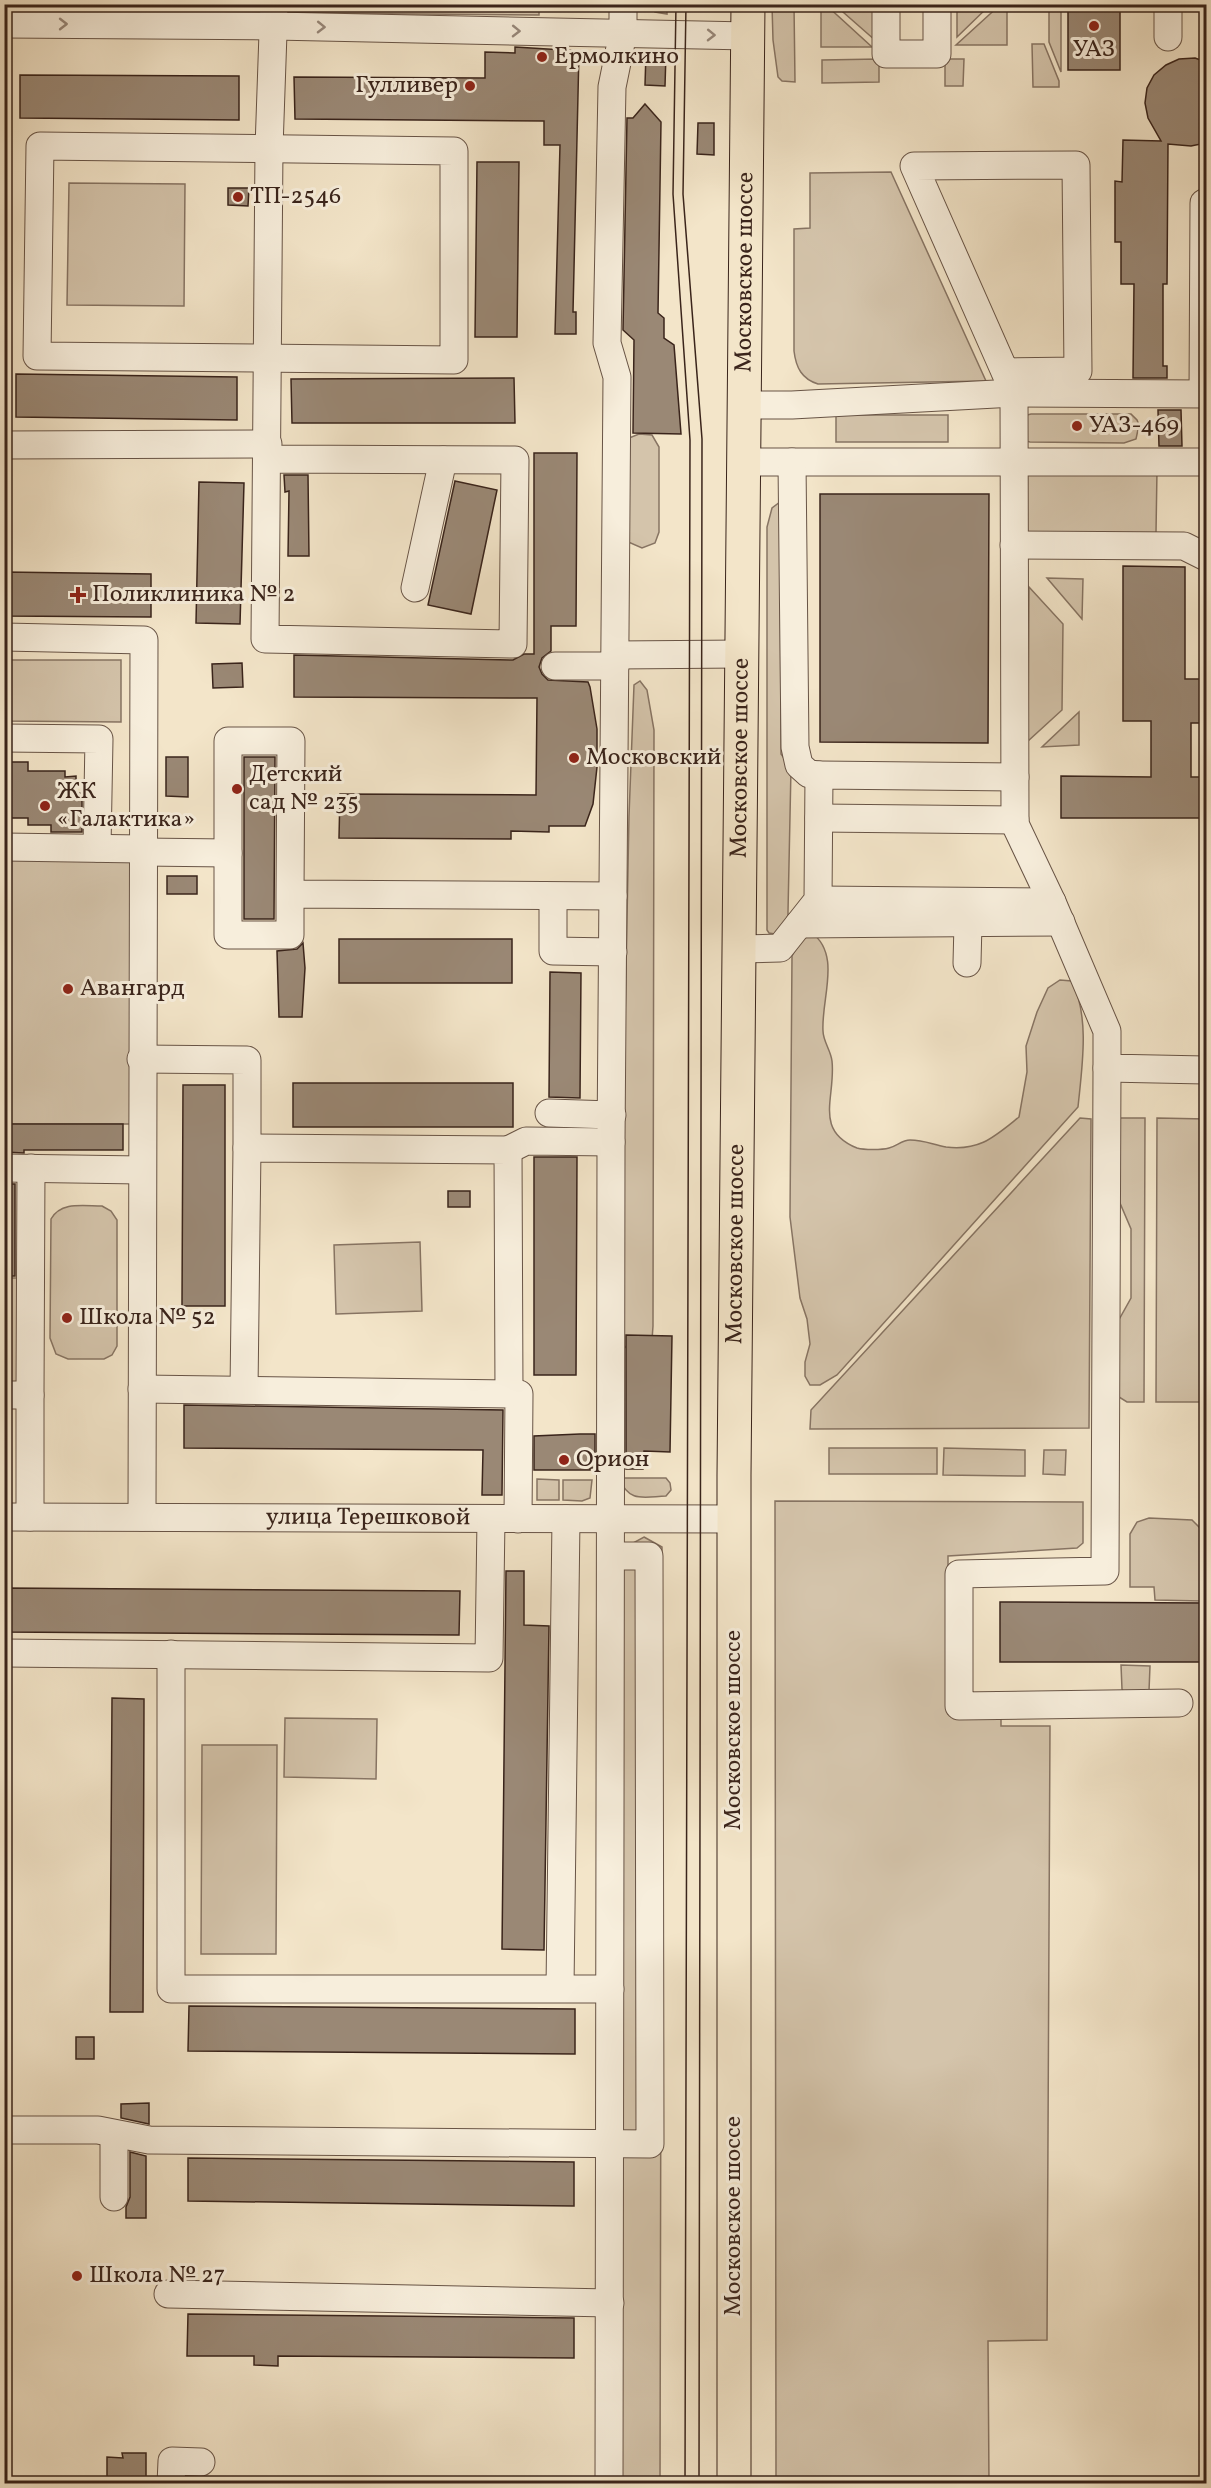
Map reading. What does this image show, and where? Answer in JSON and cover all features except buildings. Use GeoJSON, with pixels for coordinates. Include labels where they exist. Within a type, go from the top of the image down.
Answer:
{"type":"FeatureCollection","features":[{"type":"Feature","properties":{"kind":"main road","name":"Московское шоссе"},"geometry":{"type":"LineString","coordinates":[[734,2484],[734,1520],[748,20]]}},
{"type":"Feature","properties":{"kind":"street"},"geometry":{"type":"LineString","coordinates":[[609,2484],[612,1115],[617,377],[607,344],[612,87],[623,33],[623,4]]}},
{"type":"Feature","properties":{"kind":"street"},"geometry":{"type":"LineString","coordinates":[[886,4],[886,54],[937,54],[937,4]]}},
{"type":"Feature","properties":{"kind":"street"},"geometry":{"type":"LineString","coordinates":[[1168,4],[1168,37]]}},
{"type":"Feature","properties":{"kind":"street"},"geometry":{"type":"LineString","coordinates":[[4,446],[268,451],[443,460],[515,460],[513,644],[265,639],[268,451],[269,148],[274,15]]}},
{"type":"Feature","properties":{"kind":"street"},"geometry":{"type":"LineString","coordinates":[[4,24],[274,15],[623,33],[748,20]]}},
{"type":"Feature","properties":{"kind":"street"},"geometry":{"type":"LineString","coordinates":[[40,146],[269,148],[454,151],[454,360],[37,356],[40,146]]}},
{"type":"Feature","properties":{"kind":"street"},"geometry":{"type":"LineString","coordinates":[[744,405],[792,405],[1009,383],[1078,371],[1076,165],[914,166],[1009,383],[1014,461],[1015,820],[1107,1031],[1105,1571],[959,1574],[958,1706],[1179,1703]]}},
{"type":"Feature","properties":{"kind":"street"},"geometry":{"type":"LineString","coordinates":[[1009,383],[1205,394],[1204,203],[1206,202]]}},
{"type":"Feature","properties":{"kind":"street"},"geometry":{"type":"LineString","coordinates":[[415,588],[443,460]]}},
{"type":"Feature","properties":{"kind":"street"},"geometry":{"type":"LineString","coordinates":[[744,462],[1206,462]]}},
{"type":"Feature","properties":{"kind":"street"},"geometry":{"type":"LineString","coordinates":[[792,462],[795,747],[799,765],[808,774],[819,775],[1015,777]]}},
{"type":"Feature","properties":{"kind":"street"},"geometry":{"type":"LineString","coordinates":[[1014,545],[1184,546],[1206,557]]}},
{"type":"Feature","properties":{"kind":"street"},"geometry":{"type":"LineString","coordinates":[[4,637],[144,640],[141,1059],[142,1517]]}},
{"type":"Feature","properties":{"kind":"street"},"geometry":{"type":"LineString","coordinates":[[555,666],[742,654]]}},
{"type":"Feature","properties":{"kind":"street"},"geometry":{"type":"LineString","coordinates":[[4,738],[99,739],[103,856]]}},
{"type":"Feature","properties":{"kind":"street"},"geometry":{"type":"LineString","coordinates":[[228,741],[291,741],[290,894],[290,935],[228,935],[228,741]]}},
{"type":"Feature","properties":{"kind":"street"},"geometry":{"type":"LineString","coordinates":[[739,949],[780,948],[818,900],[819,775]]}},
{"type":"Feature","properties":{"kind":"street"},"geometry":{"type":"LineString","coordinates":[[819,818],[1015,820]]}},
{"type":"Feature","properties":{"kind":"street"},"geometry":{"type":"LineString","coordinates":[[4,847],[103,856],[228,853]]}},
{"type":"Feature","properties":{"kind":"street"},"geometry":{"type":"LineString","coordinates":[[290,894],[613,896]]}},
{"type":"Feature","properties":{"kind":"street"},"geometry":{"type":"LineString","coordinates":[[818,900],[1057,912]]}},
{"type":"Feature","properties":{"kind":"street"},"geometry":{"type":"LineString","coordinates":[[553,907],[553,951],[613,952]]}},
{"type":"Feature","properties":{"kind":"street"},"geometry":{"type":"LineString","coordinates":[[799,924],[968,923],[1057,912]]}},
{"type":"Feature","properties":{"kind":"street"},"geometry":{"type":"LineString","coordinates":[[967,963],[968,923]]}},
{"type":"Feature","properties":{"kind":"street"},"geometry":{"type":"LineString","coordinates":[[141,1059],[248,1060],[244,1390]]}},
{"type":"Feature","properties":{"kind":"street"},"geometry":{"type":"LineString","coordinates":[[1107,1068],[1204,1070]]}},
{"type":"Feature","properties":{"kind":"street"},"geometry":{"type":"LineString","coordinates":[[549,1113],[612,1115]]}},
{"type":"Feature","properties":{"kind":"street"},"geometry":{"type":"LineString","coordinates":[[247,1148],[508,1150],[526,1141],[612,1142]]}},
{"type":"Feature","properties":{"kind":"street"},"geometry":{"type":"LineString","coordinates":[[508,1150],[509,1393]]}},
{"type":"Feature","properties":{"kind":"street"},"geometry":{"type":"LineString","coordinates":[[17,1517],[18,1168],[141,1170]]}},
{"type":"Feature","properties":{"kind":"street"},"geometry":{"type":"LineString","coordinates":[[142,1389],[519,1394],[518,1519]]}},
{"type":"Feature","properties":{"kind":"street","name":"улица Терешковой"},"geometry":{"type":"LineString","coordinates":[[17,1517],[734,1520]]}},
{"type":"Feature","properties":{"kind":"street"},"geometry":{"type":"LineString","coordinates":[[4,1653],[489,1658],[491,1519]]}},
{"type":"Feature","properties":{"kind":"street"},"geometry":{"type":"LineString","coordinates":[[560,1988],[566,1519]]}},
{"type":"Feature","properties":{"kind":"street"},"geometry":{"type":"LineString","coordinates":[[4,2130],[98,2130],[150,2140],[650,2144],[649,1556],[611,1556]]}},
{"type":"Feature","properties":{"kind":"street"},"geometry":{"type":"LineString","coordinates":[[171,1654],[171,1989],[610,1989]]}},
{"type":"Feature","properties":{"kind":"street"},"geometry":{"type":"LineString","coordinates":[[114,2134],[114,2197]]}},
{"type":"Feature","properties":{"kind":"street"},"geometry":{"type":"LineString","coordinates":[[168,2294],[610,2303]]}},
{"type":"Feature","properties":{"kind":"street"},"geometry":{"type":"LineString","coordinates":[[171,2484],[172,2461],[201,2462]]}},
{"type":"Feature","properties":{"kind":"shaded area"},"geometry":{"type":"Polygon","coordinates":[[[5,4],[264,5],[264,15],[5,13],[5,4]]]}},
{"type":"Feature","properties":{"kind":"shaded area"},"geometry":{"type":"Polygon","coordinates":[[[297,4],[539,5],[539,15],[297,13],[297,4]]]}},
{"type":"Feature","properties":{"kind":"shaded area"},"geometry":{"type":"Polygon","coordinates":[[[957,4],[990,4],[990,5],[957,37],[957,4]]]}},
{"type":"Feature","properties":{"kind":"shaded area"},"geometry":{"type":"Polygon","coordinates":[[[1001,4],[1007,5],[1007,45],[956,45],[1001,4]]]}},
{"type":"Feature","properties":{"kind":"shaded area"},"geometry":{"type":"Polygon","coordinates":[[[544,5],[597,5],[597,11],[544,10],[544,5]]]}},
{"type":"Feature","properties":{"kind":"shaded area"},"geometry":{"type":"Polygon","coordinates":[[[649,5],[667,5],[667,14],[655,12],[649,5]]]}},
{"type":"Feature","properties":{"kind":"shaded area"},"geometry":{"type":"Polygon","coordinates":[[[772,5],[794,5],[795,82],[782,81],[778,77],[773,40],[772,5]]]}},
{"type":"Feature","properties":{"kind":"shaded area"},"geometry":{"type":"Polygon","coordinates":[[[821,5],[826,5],[872,47],[821,47],[821,5]]]}},
{"type":"Feature","properties":{"kind":"shaded area"},"geometry":{"type":"Polygon","coordinates":[[[835,5],[878,5],[876,41],[835,5]]]}},
{"type":"Feature","properties":{"kind":"shaded area"},"geometry":{"type":"Polygon","coordinates":[[[1049,5],[1061,5],[1061,72],[1049,42],[1049,5]]]}},
{"type":"Feature","properties":{"kind":"shaded area"},"geometry":{"type":"Polygon","coordinates":[[[1032,44],[1044,44],[1059,81],[1059,87],[1033,87],[1032,44]]]}},
{"type":"Feature","properties":{"kind":"shaded area"},"geometry":{"type":"Polygon","coordinates":[[[879,59],[879,82],[822,83],[822,60],[879,59]]]}},
{"type":"Feature","properties":{"kind":"shaded area"},"geometry":{"type":"Polygon","coordinates":[[[945,59],[964,59],[963,86],[945,86],[945,59]]]}},
{"type":"Feature","properties":{"kind":"shaded area"},"geometry":{"type":"Polygon","coordinates":[[[891,172],[986,381],[818,384],[804,376],[798,368],[794,351],[794,229],[810,228],[810,173],[891,172]]]}},
{"type":"Feature","properties":{"kind":"shaded area"},"geometry":{"type":"Polygon","coordinates":[[[69,183],[185,184],[184,306],[67,305],[69,183]]]}},
{"type":"Feature","properties":{"kind":"shaded area"},"geometry":{"type":"Polygon","coordinates":[[[1131,414],[1139,425],[1136,439],[1124,443],[1030,442],[1026,441],[1027,415],[1131,414]]]}},
{"type":"Feature","properties":{"kind":"shaded area"},"geometry":{"type":"Polygon","coordinates":[[[836,415],[948,415],[948,442],[836,442],[836,415]]]}},
{"type":"Feature","properties":{"kind":"shaded area"},"geometry":{"type":"Polygon","coordinates":[[[639,434],[652,435],[659,447],[659,532],[655,543],[642,548],[626,541],[629,438],[639,434]]]}},
{"type":"Feature","properties":{"kind":"shaded area"},"geometry":{"type":"Polygon","coordinates":[[[1027,469],[1157,470],[1156,533],[1027,532],[1027,469]]]}},
{"type":"Feature","properties":{"kind":"shaded area"},"geometry":{"type":"Polygon","coordinates":[[[780,502],[781,754],[791,768],[788,917],[775,934],[767,930],[767,527],[772,508],[780,502]]]}},
{"type":"Feature","properties":{"kind":"shaded area"},"geometry":{"type":"Polygon","coordinates":[[[1047,578],[1083,579],[1082,619],[1047,578]]]}},
{"type":"Feature","properties":{"kind":"shaded area"},"geometry":{"type":"Polygon","coordinates":[[[1029,587],[1063,624],[1062,710],[1028,741],[1029,587]]]}},
{"type":"Feature","properties":{"kind":"shaded area"},"geometry":{"type":"Polygon","coordinates":[[[5,660],[121,660],[121,722],[5,721],[5,660]]]}},
{"type":"Feature","properties":{"kind":"shaded area"},"geometry":{"type":"Polygon","coordinates":[[[640,681],[647,690],[654,730],[653,1326],[652,1340],[630,1352],[621,1342],[619,1331],[629,816],[634,685],[640,681]]]}},
{"type":"Feature","properties":{"kind":"shaded area"},"geometry":{"type":"Polygon","coordinates":[[[1079,712],[1079,745],[1042,747],[1079,712]]]}},
{"type":"Feature","properties":{"kind":"shaded area","name":"Авангард"},"geometry":{"type":"Polygon","coordinates":[[[5,853],[132,854],[130,1124],[5,1124],[5,853]]]}},
{"type":"Feature","properties":{"kind":"shaded area"},"geometry":{"type":"Polygon","coordinates":[[[811,932],[826,953],[828,965],[823,1031],[832,1061],[831,1122],[835,1132],[843,1141],[857,1148],[886,1149],[910,1140],[958,1148],[986,1141],[1019,1117],[1027,1072],[1026,1046],[1048,988],[1060,980],[1072,981],[1078,995],[1083,1027],[1078,1107],[837,1375],[820,1385],[810,1385],[805,1376],[805,1362],[810,1344],[807,1319],[800,1298],[790,1217],[792,956],[800,941],[811,932]]]}},
{"type":"Feature","properties":{"kind":"shaded area"},"geometry":{"type":"Polygon","coordinates":[[[1080,1118],[1091,1119],[1089,1428],[810,1429],[811,1410],[1080,1118]]]}},
{"type":"Feature","properties":{"kind":"shaded area"},"geometry":{"type":"Polygon","coordinates":[[[1118,1118],[1145,1118],[1144,1402],[1127,1402],[1119,1397],[1116,1325],[1131,1298],[1131,1229],[1117,1196],[1118,1118]]]}},
{"type":"Feature","properties":{"kind":"shaded area"},"geometry":{"type":"Polygon","coordinates":[[[1157,1118],[1206,1119],[1206,1402],[1156,1402],[1157,1118]]]}},
{"type":"Feature","properties":{"kind":"shaded area"},"geometry":{"type":"Polygon","coordinates":[[[102,1206],[111,1211],[117,1220],[117,1346],[112,1355],[104,1359],[68,1359],[56,1354],[50,1338],[51,1219],[55,1213],[67,1207],[102,1206]]]}},
{"type":"Feature","properties":{"kind":"shaded area"},"geometry":{"type":"Polygon","coordinates":[[[420,1242],[422,1311],[336,1314],[334,1245],[420,1242]]]}},
{"type":"Feature","properties":{"kind":"shaded area"},"geometry":{"type":"Polygon","coordinates":[[[5,1278],[24,1278],[24,1378],[5,1387],[5,1278]]]}},
{"type":"Feature","properties":{"kind":"shaded area"},"geometry":{"type":"Polygon","coordinates":[[[829,1448],[937,1448],[937,1474],[829,1474],[829,1448]]]}},
{"type":"Feature","properties":{"kind":"shaded area"},"geometry":{"type":"Polygon","coordinates":[[[944,1448],[1025,1450],[1025,1476],[943,1475],[944,1448]]]}},
{"type":"Feature","properties":{"kind":"shaded area"},"geometry":{"type":"Polygon","coordinates":[[[1044,1450],[1066,1450],[1065,1475],[1043,1474],[1044,1450]]]}},
{"type":"Feature","properties":{"kind":"shaded area"},"geometry":{"type":"Polygon","coordinates":[[[619,1478],[666,1478],[671,1490],[666,1496],[638,1497],[627,1492],[619,1478]]]}},
{"type":"Feature","properties":{"kind":"shaded area"},"geometry":{"type":"Polygon","coordinates":[[[537,1479],[559,1480],[559,1500],[537,1500],[537,1479]]]}},
{"type":"Feature","properties":{"kind":"shaded area"},"geometry":{"type":"Polygon","coordinates":[[[563,1480],[592,1480],[590,1498],[582,1501],[563,1500],[563,1480]]]}},
{"type":"Feature","properties":{"kind":"shaded area"},"geometry":{"type":"Polygon","coordinates":[[[775,1501],[1083,1502],[1083,1543],[1077,1548],[948,1556],[948,1714],[1001,1713],[1001,1726],[1050,1726],[1047,2340],[988,2341],[989,2483],[776,2483],[775,1501]]]}},
{"type":"Feature","properties":{"kind":"shaded area"},"geometry":{"type":"Polygon","coordinates":[[[1149,1518],[1192,1520],[1202,1530],[1202,1601],[1155,1600],[1154,1587],[1130,1587],[1130,1534],[1137,1522],[1149,1518]]]}},
{"type":"Feature","properties":{"kind":"shaded area"},"geometry":{"type":"Polygon","coordinates":[[[644,1537],[662,1547],[660,2483],[622,2484],[622,1549],[644,1537]]]}},
{"type":"Feature","properties":{"kind":"shaded area"},"geometry":{"type":"Polygon","coordinates":[[[1121,1665],[1150,1666],[1149,1691],[1125,1695],[1122,1689],[1121,1665]]]}},
{"type":"Feature","properties":{"kind":"shaded area"},"geometry":{"type":"Polygon","coordinates":[[[285,1718],[377,1719],[376,1779],[284,1777],[285,1718]]]}},
{"type":"Feature","properties":{"kind":"shaded area"},"geometry":{"type":"Polygon","coordinates":[[[202,1745],[277,1745],[276,1954],[201,1954],[202,1745]]]}},
{"type":"Feature","properties":{"kind":"tram line"},"geometry":{"type":"LineString","coordinates":[[676,4],[673,194],[690,440],[685,2484]]}},
{"type":"Feature","properties":{"kind":"tram line"},"geometry":{"type":"LineString","coordinates":[[686,4],[683,194],[702,439],[699,2484]]}},
{"type":"Feature","properties":{"kind":"place","name":"УАЗ"},"geometry":{"type":"Point","coordinates":[1094,26]}},
{"type":"Feature","properties":{"kind":"place","name":"Ермолкино"},"geometry":{"type":"Point","coordinates":[542,57]}},
{"type":"Feature","properties":{"kind":"place","name":"Гулливер"},"geometry":{"type":"Point","coordinates":[470,86]}},
{"type":"Feature","properties":{"kind":"place","name":"ТП-2546"},"geometry":{"type":"Point","coordinates":[238,197]}},
{"type":"Feature","properties":{"kind":"place","name":"УАЗ-469"},"geometry":{"type":"Point","coordinates":[1077,426]}},
{"type":"Feature","properties":{"kind":"place","name":"Поликлиника № 2"},"geometry":{"type":"Point","coordinates":[78,595]}},
{"type":"Feature","properties":{"kind":"place","name":"Московский"},"geometry":{"type":"Point","coordinates":[574,758]}},
{"type":"Feature","properties":{"kind":"place","name":"Детский сад № 235"},"geometry":{"type":"Point","coordinates":[237,789]}},
{"type":"Feature","properties":{"kind":"place","name":"ЖК «Галактика»"},"geometry":{"type":"Point","coordinates":[45,806]}},
{"type":"Feature","properties":{"kind":"place","name":"Авангард"},"geometry":{"type":"Point","coordinates":[68,989]}},
{"type":"Feature","properties":{"kind":"place","name":"Школа № 52"},"geometry":{"type":"Point","coordinates":[67,1318]}},
{"type":"Feature","properties":{"kind":"place","name":"Орион"},"geometry":{"type":"Point","coordinates":[564,1460]}},
{"type":"Feature","properties":{"kind":"place","name":"Школа № 27"},"geometry":{"type":"Point","coordinates":[77,2276]}}]}
